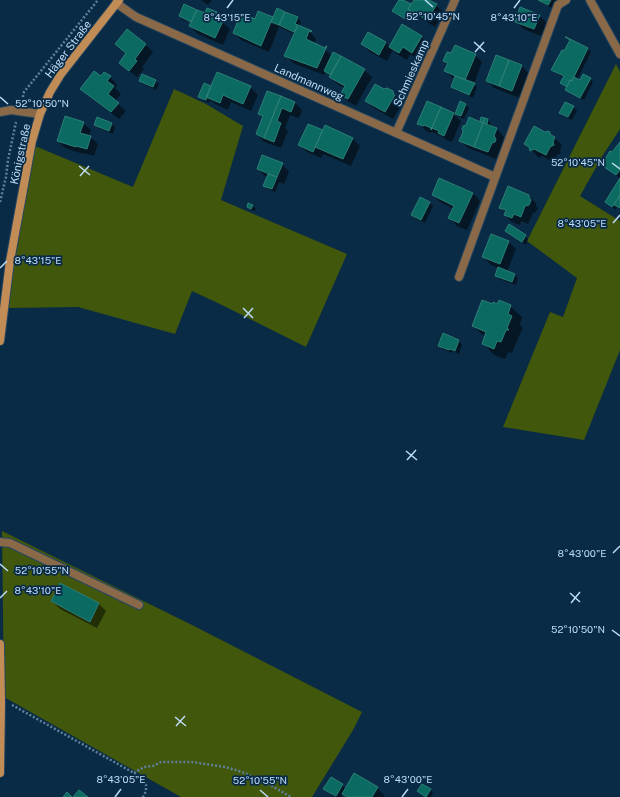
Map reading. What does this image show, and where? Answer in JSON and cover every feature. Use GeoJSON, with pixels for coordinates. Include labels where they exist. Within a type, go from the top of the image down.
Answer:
{"type":"FeatureCollection","features":[{"type":"Feature","properties":{"kind":"main road","name":"Häger Straße"},"geometry":{"type":"LineString","coordinates":[[40,114],[50,92],[61,74],[118,2]]}},
{"type":"Feature","properties":{"kind":"main road","name":"Königstraße"},"geometry":{"type":"LineString","coordinates":[[0,341],[10,260],[32,141],[40,114]]}},
{"type":"Feature","properties":{"kind":"main road"},"geometry":{"type":"LineString","coordinates":[[0,644],[0,773]]}},
{"type":"Feature","properties":{"kind":"street","name":"Schmieskamp"},"geometry":{"type":"LineString","coordinates":[[396,133],[455,0]]}},
{"type":"Feature","properties":{"kind":"street"},"geometry":{"type":"LineString","coordinates":[[458,278],[558,6],[566,0]]}},
{"type":"Feature","properties":{"kind":"street"},"geometry":{"type":"LineString","coordinates":[[590,0],[620,54]]}},
{"type":"Feature","properties":{"kind":"street","name":"Landmannweg"},"geometry":{"type":"LineString","coordinates":[[118,2],[136,17],[495,177]]}},
{"type":"Feature","properties":{"kind":"street"},"geometry":{"type":"LineString","coordinates":[[0,112],[11,110],[40,114]]}},
{"type":"Feature","properties":{"kind":"street"},"geometry":{"type":"LineString","coordinates":[[0,542],[10,543],[139,605]]}},
{"type":"Feature","properties":{"kind":"path"},"geometry":{"type":"LineString","coordinates":[[0,202],[24,92],[98,0]]}},
{"type":"Feature","properties":{"kind":"path"},"geometry":{"type":"LineString","coordinates":[[1,703],[12,705],[134,773],[142,779],[146,785],[146,791],[143,797]]}},
{"type":"Feature","properties":{"kind":"path"},"geometry":{"type":"LineString","coordinates":[[134,773],[144,767],[153,766],[162,762],[192,762],[225,767],[242,772],[265,782],[291,797]]}},
{"type":"Feature","properties":{"kind":"green space"},"geometry":{"type":"Polygon","coordinates":[[[616,64],[620,72],[620,129],[603,155],[580,196],[620,221],[620,350],[584,440],[503,427],[550,312],[563,317],[577,278],[527,241],[616,64]]]}},
{"type":"Feature","properties":{"kind":"green space"},"geometry":{"type":"Polygon","coordinates":[[[174,89],[206,104],[243,126],[221,200],[347,254],[306,347],[192,291],[175,334],[78,307],[7,308],[19,226],[35,146],[133,187],[174,89]]]}},
{"type":"Feature","properties":{"kind":"green space"},"geometry":{"type":"Polygon","coordinates":[[[2,531],[196,627],[362,712],[353,730],[312,797],[181,797],[4,697],[2,531]]]}},
{"type":"Feature","properties":{"kind":"building"},"geometry":{"type":"Polygon","coordinates":[[[399,0],[403,0],[411,4],[408,9],[412,12],[407,20],[392,11],[399,0]]]}},
{"type":"Feature","properties":{"kind":"building"},"geometry":{"type":"Polygon","coordinates":[[[414,0],[429,0],[437,4],[427,20],[408,9],[414,0]]]}},
{"type":"Feature","properties":{"kind":"building"},"geometry":{"type":"Polygon","coordinates":[[[538,0],[551,0],[548,5],[538,0]]]}},
{"type":"Feature","properties":{"kind":"building"},"geometry":{"type":"Polygon","coordinates":[[[184,4],[197,10],[191,22],[179,16],[184,4]]]}},
{"type":"Feature","properties":{"kind":"building"},"geometry":{"type":"Polygon","coordinates":[[[520,7],[540,15],[534,29],[515,22],[520,7]]]}},
{"type":"Feature","properties":{"kind":"building"},"geometry":{"type":"Polygon","coordinates":[[[207,8],[217,12],[214,18],[223,21],[215,38],[189,26],[197,10],[205,13],[207,8]]]}},
{"type":"Feature","properties":{"kind":"building"},"geometry":{"type":"Polygon","coordinates":[[[277,8],[285,12],[279,25],[271,22],[277,8]]]}},
{"type":"Feature","properties":{"kind":"building"},"geometry":{"type":"Polygon","coordinates":[[[258,11],[273,17],[261,46],[233,33],[241,13],[255,19],[258,11]]]}},
{"type":"Feature","properties":{"kind":"building"},"geometry":{"type":"Polygon","coordinates":[[[285,12],[298,17],[295,24],[298,25],[294,32],[279,25],[285,12]]]}},
{"type":"Feature","properties":{"kind":"building"},"geometry":{"type":"Polygon","coordinates":[[[402,24],[422,36],[412,53],[403,47],[399,53],[389,47],[402,24]]]}},
{"type":"Feature","properties":{"kind":"building"},"geometry":{"type":"Polygon","coordinates":[[[298,25],[312,31],[309,31],[306,39],[325,48],[327,46],[317,68],[284,56],[298,25]]]}},
{"type":"Feature","properties":{"kind":"building"},"geometry":{"type":"Polygon","coordinates":[[[127,29],[146,44],[135,59],[137,61],[129,71],[119,63],[126,53],[115,44],[127,29]]]}},
{"type":"Feature","properties":{"kind":"building"},"geometry":{"type":"Polygon","coordinates":[[[368,32],[386,42],[379,55],[361,44],[368,32]]]}},
{"type":"Feature","properties":{"kind":"building"},"geometry":{"type":"Polygon","coordinates":[[[565,37],[588,48],[572,81],[570,80],[567,87],[560,83],[564,76],[551,70],[562,50],[564,51],[570,40],[565,37]]]}},
{"type":"Feature","properties":{"kind":"building"},"geometry":{"type":"Polygon","coordinates":[[[455,45],[476,54],[465,80],[444,71],[448,63],[443,61],[447,52],[451,53],[455,45]]]}},
{"type":"Feature","properties":{"kind":"building"},"geometry":{"type":"Polygon","coordinates":[[[333,52],[341,56],[331,75],[324,71],[333,52]]]}},
{"type":"Feature","properties":{"kind":"building"},"geometry":{"type":"Polygon","coordinates":[[[496,55],[509,60],[499,86],[486,81],[496,55]]]}},
{"type":"Feature","properties":{"kind":"building"},"geometry":{"type":"Polygon","coordinates":[[[341,56],[365,69],[348,99],[340,95],[345,86],[329,77],[341,56]]]}},
{"type":"Feature","properties":{"kind":"building"},"geometry":{"type":"Polygon","coordinates":[[[509,60],[522,65],[512,91],[499,86],[509,60]]]}},
{"type":"Feature","properties":{"kind":"building"},"geometry":{"type":"Polygon","coordinates":[[[94,71],[101,76],[104,72],[111,76],[107,81],[114,86],[108,94],[119,103],[111,112],[80,89],[94,71]]]}},
{"type":"Feature","properties":{"kind":"building"},"geometry":{"type":"Polygon","coordinates":[[[217,72],[251,86],[243,104],[223,95],[220,103],[206,97],[217,72]]]}},
{"type":"Feature","properties":{"kind":"building"},"geometry":{"type":"Polygon","coordinates":[[[142,74],[156,80],[153,87],[139,81],[142,74]]]}},
{"type":"Feature","properties":{"kind":"building"},"geometry":{"type":"Polygon","coordinates":[[[583,74],[591,78],[580,98],[565,90],[570,80],[572,81],[574,77],[580,80],[583,74]]]}},
{"type":"Feature","properties":{"kind":"building"},"geometry":{"type":"Polygon","coordinates":[[[455,76],[475,83],[469,95],[451,87],[455,76]]]}},
{"type":"Feature","properties":{"kind":"building"},"geometry":{"type":"Polygon","coordinates":[[[204,83],[211,86],[206,100],[198,97],[204,83]]]}},
{"type":"Feature","properties":{"kind":"building"},"geometry":{"type":"Polygon","coordinates":[[[375,84],[384,89],[387,88],[393,91],[395,95],[385,112],[365,101],[375,84]]]}},
{"type":"Feature","properties":{"kind":"building"},"geometry":{"type":"Polygon","coordinates":[[[267,91],[281,96],[264,138],[256,134],[263,116],[258,114],[267,91]]]}},
{"type":"Feature","properties":{"kind":"building"},"geometry":{"type":"Polygon","coordinates":[[[281,96],[295,102],[291,112],[282,108],[277,121],[281,123],[274,142],[264,138],[281,96]]]}},
{"type":"Feature","properties":{"kind":"building"},"geometry":{"type":"Polygon","coordinates":[[[427,101],[441,107],[431,130],[431,128],[424,125],[417,124],[427,101]]]}},
{"type":"Feature","properties":{"kind":"building"},"geometry":{"type":"Polygon","coordinates":[[[460,101],[466,104],[461,116],[455,114],[460,101]]]}},
{"type":"Feature","properties":{"kind":"building"},"geometry":{"type":"Polygon","coordinates":[[[565,102],[574,106],[568,117],[559,113],[565,102]]]}},
{"type":"Feature","properties":{"kind":"building"},"geometry":{"type":"Polygon","coordinates":[[[441,107],[454,113],[444,136],[438,133],[439,131],[432,128],[431,130],[441,107]]]}},
{"type":"Feature","properties":{"kind":"building"},"geometry":{"type":"Polygon","coordinates":[[[65,116],[84,122],[80,133],[91,136],[87,149],[57,141],[65,116]]]}},
{"type":"Feature","properties":{"kind":"building"},"geometry":{"type":"Polygon","coordinates":[[[97,117],[112,123],[109,131],[94,125],[97,117]]]}},
{"type":"Feature","properties":{"kind":"building"},"geometry":{"type":"Polygon","coordinates":[[[469,117],[483,123],[474,147],[459,141],[463,132],[463,126],[466,125],[469,117]]]}},
{"type":"Feature","properties":{"kind":"building"},"geometry":{"type":"Polygon","coordinates":[[[481,117],[485,118],[483,123],[480,121],[481,117]]]}},
{"type":"Feature","properties":{"kind":"building"},"geometry":{"type":"Polygon","coordinates":[[[485,118],[488,119],[487,124],[483,123],[485,118]]]}},
{"type":"Feature","properties":{"kind":"building"},"geometry":{"type":"Polygon","coordinates":[[[483,123],[497,128],[494,136],[496,139],[495,142],[492,143],[488,152],[474,147],[483,123]]]}},
{"type":"Feature","properties":{"kind":"building"},"geometry":{"type":"Polygon","coordinates":[[[308,124],[323,130],[313,152],[298,145],[308,124]]]}},
{"type":"Feature","properties":{"kind":"building"},"geometry":{"type":"Polygon","coordinates":[[[325,125],[353,138],[343,159],[315,147],[325,125]]]}},
{"type":"Feature","properties":{"kind":"building"},"geometry":{"type":"Polygon","coordinates":[[[534,126],[545,132],[549,131],[551,135],[555,137],[553,142],[554,145],[550,147],[546,155],[534,149],[530,151],[529,147],[524,144],[534,126]]]}},
{"type":"Feature","properties":{"kind":"building"},"geometry":{"type":"Polygon","coordinates":[[[620,142],[620,170],[616,175],[601,165],[610,151],[612,152],[620,142]]]}},
{"type":"Feature","properties":{"kind":"building"},"geometry":{"type":"Polygon","coordinates":[[[262,155],[283,163],[277,177],[257,169],[262,155]]]}},
{"type":"Feature","properties":{"kind":"building"},"geometry":{"type":"Polygon","coordinates":[[[268,174],[277,177],[272,189],[263,186],[268,174]]]}},
{"type":"Feature","properties":{"kind":"building"},"geometry":{"type":"Polygon","coordinates":[[[439,178],[473,193],[459,223],[448,218],[454,206],[432,195],[439,178]]]}},
{"type":"Feature","properties":{"kind":"building"},"geometry":{"type":"Polygon","coordinates":[[[620,178],[620,195],[612,207],[605,202],[620,178]]]}},
{"type":"Feature","properties":{"kind":"building"},"geometry":{"type":"Polygon","coordinates":[[[508,186],[529,195],[531,200],[529,205],[525,206],[521,217],[514,214],[512,218],[504,215],[506,210],[499,208],[508,186]]]}},
{"type":"Feature","properties":{"kind":"building"},"geometry":{"type":"Polygon","coordinates":[[[620,195],[620,208],[614,205],[620,195]]]}},
{"type":"Feature","properties":{"kind":"building"},"geometry":{"type":"Polygon","coordinates":[[[420,197],[430,202],[421,220],[411,215],[420,197]]]}},
{"type":"Feature","properties":{"kind":"building"},"geometry":{"type":"Polygon","coordinates":[[[248,203],[253,205],[251,209],[247,207],[248,203]]]}},
{"type":"Feature","properties":{"kind":"building"},"geometry":{"type":"Polygon","coordinates":[[[509,224],[526,235],[522,242],[505,231],[509,224]]]}},
{"type":"Feature","properties":{"kind":"building"},"geometry":{"type":"Polygon","coordinates":[[[491,234],[509,241],[500,264],[482,257],[491,234]]]}},
{"type":"Feature","properties":{"kind":"building"},"geometry":{"type":"Polygon","coordinates":[[[498,267],[515,274],[512,282],[495,276],[498,267]]]}},
{"type":"Feature","properties":{"kind":"building"},"geometry":{"type":"Polygon","coordinates":[[[482,300],[497,304],[499,300],[511,305],[508,314],[512,316],[507,328],[509,330],[506,330],[501,342],[497,341],[494,349],[482,344],[486,332],[472,326],[482,300]]]}},
{"type":"Feature","properties":{"kind":"building"},"geometry":{"type":"Polygon","coordinates":[[[443,333],[459,340],[455,351],[438,346],[443,333]]]}},
{"type":"Feature","properties":{"kind":"building"},"geometry":{"type":"Polygon","coordinates":[[[60,583],[99,603],[90,622],[51,601],[60,583]]]}},
{"type":"Feature","properties":{"kind":"building"},"geometry":{"type":"Polygon","coordinates":[[[354,773],[378,787],[372,797],[347,797],[342,794],[354,773]]]}},
{"type":"Feature","properties":{"kind":"building"},"geometry":{"type":"Polygon","coordinates":[[[331,777],[343,784],[336,796],[323,789],[331,777]]]}},
{"type":"Feature","properties":{"kind":"building"},"geometry":{"type":"Polygon","coordinates":[[[422,784],[431,789],[426,797],[417,791],[422,784]]]}},
{"type":"Feature","properties":{"kind":"building"},"geometry":{"type":"Polygon","coordinates":[[[79,790],[88,797],[73,797],[79,790]]]}},
{"type":"Feature","properties":{"kind":"building"},"geometry":{"type":"Polygon","coordinates":[[[67,792],[72,797],[63,797],[67,792]]]}}]}
